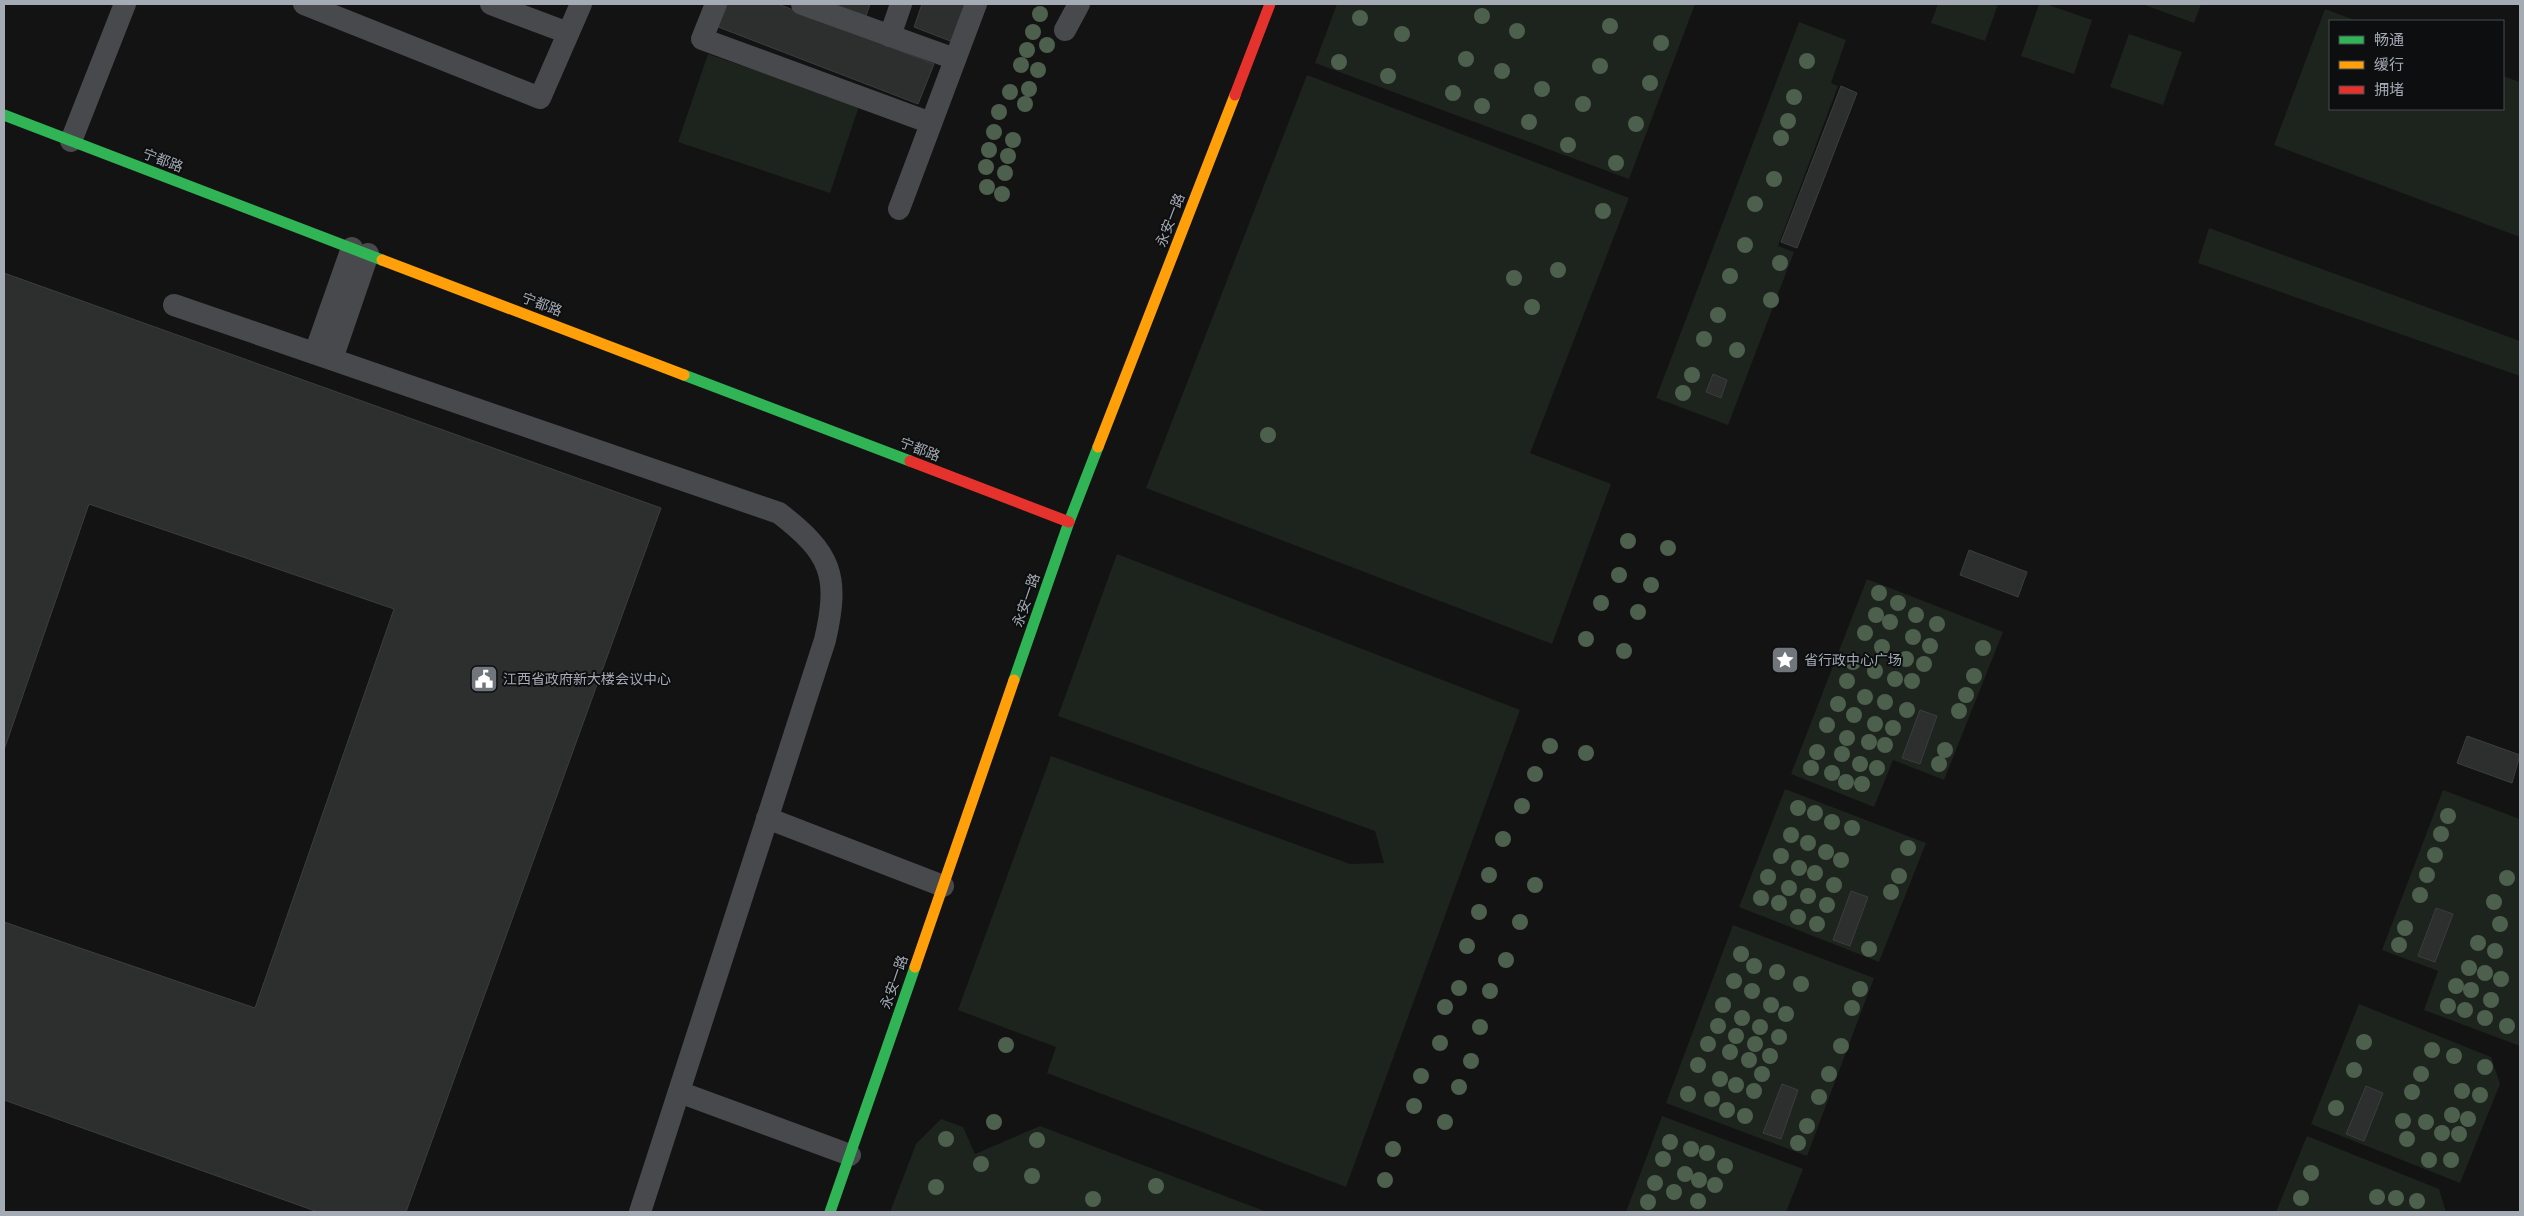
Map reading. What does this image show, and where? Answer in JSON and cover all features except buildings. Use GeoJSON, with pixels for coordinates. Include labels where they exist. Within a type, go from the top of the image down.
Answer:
{"type":"FeatureCollection","features":[{"type":"Feature","properties":{"kind":"street","name":"永安一路"},"geometry":{"type":"LineString","coordinates":[[830,1212],[1069,522],[1270,4]]}},
{"type":"Feature","properties":{"kind":"street","name":"宁都路"},"geometry":{"type":"LineString","coordinates":[[4,115],[1069,522]]}},
{"type":"Feature","properties":{"kind":"lane"},"geometry":{"type":"LineString","coordinates":[[71,141],[125,4]]}},
{"type":"Feature","properties":{"kind":"lane"},"geometry":{"type":"LineString","coordinates":[[304,4],[540,98],[581,4]]}},
{"type":"Feature","properties":{"kind":"lane"},"geometry":{"type":"LineString","coordinates":[[491,4],[568,33]]}},
{"type":"Feature","properties":{"kind":"lane"},"geometry":{"type":"LineString","coordinates":[[716,4],[702,39],[931,123]]}},
{"type":"Feature","properties":{"kind":"lane"},"geometry":{"type":"LineString","coordinates":[[802,4],[955,59]]}},
{"type":"Feature","properties":{"kind":"lane"},"geometry":{"type":"LineString","coordinates":[[890,36],[901,4]]}},
{"type":"Feature","properties":{"kind":"lane"},"geometry":{"type":"LineString","coordinates":[[899,208],[976,4]]}},
{"type":"Feature","properties":{"kind":"lane"},"geometry":{"type":"LineString","coordinates":[[1065,30],[1079,4]]}},
{"type":"Feature","properties":{"kind":"lane"},"geometry":{"type":"LineString","coordinates":[[323,356],[360,251]]}},
{"type":"Feature","properties":{"kind":"lane"},"geometry":{"type":"LineString","coordinates":[[174,305],[779,513],[806,534],[825,559],[832,585],[831,613],[825,640],[640,1212]]}},
{"type":"Feature","properties":{"kind":"lane"},"geometry":{"type":"LineString","coordinates":[[767,818],[943,886]]}},
{"type":"Feature","properties":{"kind":"lane"},"geometry":{"type":"LineString","coordinates":[[679,1092],[850,1155]]}},
{"type":"Feature","properties":{"kind":"shaded area"},"geometry":{"type":"Polygon","coordinates":[[[1337,4],[1695,4],[1629,179],[1315,63],[1337,4]]]}},
{"type":"Feature","properties":{"kind":"shaded area"},"geometry":{"type":"Polygon","coordinates":[[[1938,4],[1998,4],[1985,41],[1931,23],[1938,4]]]}},
{"type":"Feature","properties":{"kind":"shaded area"},"geometry":{"type":"Polygon","coordinates":[[[2039,4],[2046,4],[2092,20],[2074,74],[2021,56],[2039,4]]]}},
{"type":"Feature","properties":{"kind":"shaded area"},"geometry":{"type":"Polygon","coordinates":[[[2142,4],[2201,4],[2194,23],[2142,4]]]}},
{"type":"Feature","properties":{"kind":"shaded area"},"geometry":{"type":"Polygon","coordinates":[[[2325,9],[2354,20],[2329,20],[2329,110],[2504,110],[2504,76],[2520,82],[2520,237],[2274,145],[2325,9]]]}},
{"type":"Feature","properties":{"kind":"shaded area"},"geometry":{"type":"Polygon","coordinates":[[[1799,22],[1846,40],[1831,83],[1838,86],[1778,246],[1794,252],[1728,425],[1656,398],[1799,22]]]}},
{"type":"Feature","properties":{"kind":"shaded area"},"geometry":{"type":"Polygon","coordinates":[[[2129,34],[2182,52],[2163,105],[2110,87],[2129,34]]]}},
{"type":"Feature","properties":{"kind":"shaded area"},"geometry":{"type":"Polygon","coordinates":[[[708,54],[859,106],[830,193],[678,142],[708,54]]]}},
{"type":"Feature","properties":{"kind":"shaded area"},"geometry":{"type":"Polygon","coordinates":[[[1307,75],[1629,198],[1530,453],[1611,484],[1552,644],[1146,488],[1307,75]]]}},
{"type":"Feature","properties":{"kind":"shaded area"},"geometry":{"type":"Polygon","coordinates":[[[2209,228],[2520,341],[2520,376],[2198,263],[2209,228]]]}},
{"type":"Feature","properties":{"kind":"shaded area"},"geometry":{"type":"Polygon","coordinates":[[[1117,554],[1520,710],[1346,1187],[1047,1073],[1056,1047],[958,1010],[1051,756],[1350,864],[1384,863],[1375,831],[1058,716],[1117,554]]]}},
{"type":"Feature","properties":{"kind":"shaded area"},"geometry":{"type":"Polygon","coordinates":[[[1867,579],[2003,632],[1944,780],[1893,760],[1874,807],[1791,774],[1867,579]]]}},
{"type":"Feature","properties":{"kind":"shaded area"},"geometry":{"type":"Polygon","coordinates":[[[1785,789],[1926,843],[1879,962],[1739,907],[1785,789]]]}},
{"type":"Feature","properties":{"kind":"shaded area"},"geometry":{"type":"Polygon","coordinates":[[[2443,790],[2520,819],[2520,1046],[2424,1010],[2438,971],[2382,950],[2443,790]]]}},
{"type":"Feature","properties":{"kind":"shaded area"},"geometry":{"type":"Polygon","coordinates":[[[1733,925],[1874,978],[1807,1156],[1666,1103],[1733,925]]]}},
{"type":"Feature","properties":{"kind":"shaded area"},"geometry":{"type":"Polygon","coordinates":[[[2359,1004],[2491,1057],[2500,1084],[2460,1183],[2311,1124],[2359,1004]]]}},
{"type":"Feature","properties":{"kind":"shaded area"},"geometry":{"type":"Polygon","coordinates":[[[1662,1116],[1803,1169],[1786,1212],[1626,1212],[1662,1116]]]}},
{"type":"Feature","properties":{"kind":"shaded area"},"geometry":{"type":"Polygon","coordinates":[[[941,1119],[963,1127],[975,1154],[1040,1126],[1267,1212],[890,1212],[916,1144],[941,1119]]]}},
{"type":"Feature","properties":{"kind":"shaded area"},"geometry":{"type":"Polygon","coordinates":[[[2307,1136],[2439,1189],[2446,1212],[2276,1212],[2307,1136]]]}},
{"type":"Feature","properties":{"kind":"traffic: fast"},"geometry":{"type":"LineString","coordinates":[[4,115],[382,260]]}},
{"type":"Feature","properties":{"kind":"traffic: fast"},"geometry":{"type":"LineString","coordinates":[[684,375],[910,461]]}},
{"type":"Feature","properties":{"kind":"traffic: fast"},"geometry":{"type":"LineString","coordinates":[[1014,680],[1069,522],[1098,447]]}},
{"type":"Feature","properties":{"kind":"traffic: fast"},"geometry":{"type":"LineString","coordinates":[[830,1212],[915,967]]}},
{"type":"Feature","properties":{"kind":"traffic: slow"},"geometry":{"type":"LineString","coordinates":[[1098,447],[1235,95]]}},
{"type":"Feature","properties":{"kind":"traffic: slow"},"geometry":{"type":"LineString","coordinates":[[382,260],[684,375]]}},
{"type":"Feature","properties":{"kind":"traffic: slow"},"geometry":{"type":"LineString","coordinates":[[915,967],[1014,680]]}},
{"type":"Feature","properties":{"kind":"traffic: jam"},"geometry":{"type":"LineString","coordinates":[[1235,95],[1270,4]]}},
{"type":"Feature","properties":{"kind":"traffic: jam"},"geometry":{"type":"LineString","coordinates":[[910,461],[1069,522]]}},
{"type":"Feature","properties":{"kind":"place","name":"省行政中心广场"},"geometry":{"type":"Point","coordinates":[1785,660]}},
{"type":"Feature","properties":{"kind":"place","name":"江西省政府新大楼会议中心"},"geometry":{"type":"Point","coordinates":[484,679]}}]}
